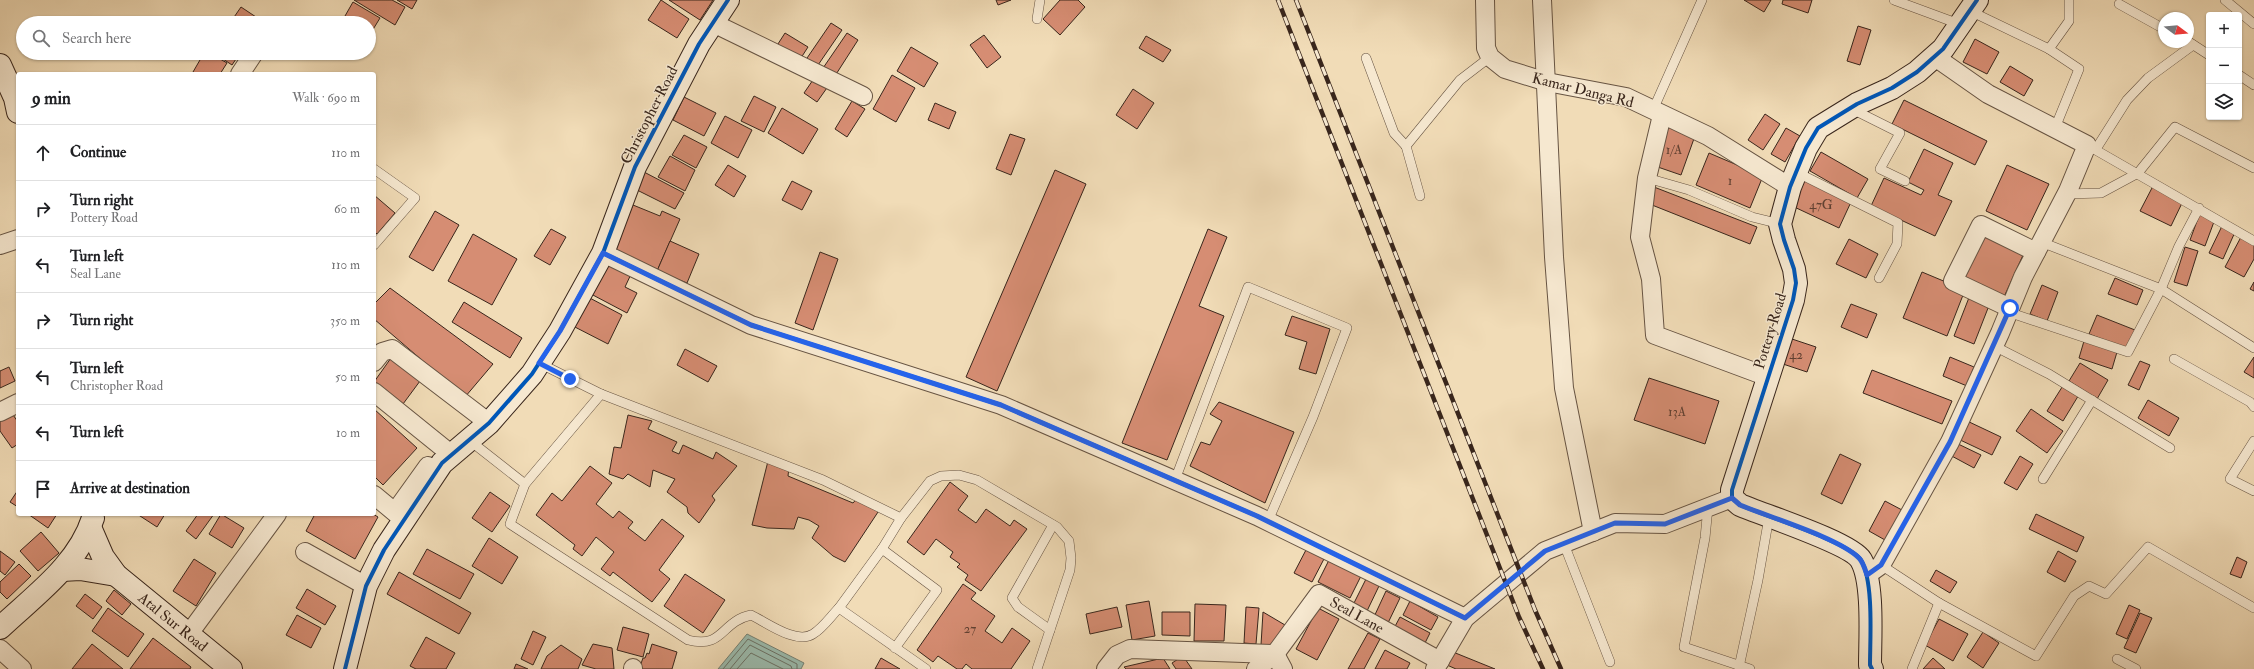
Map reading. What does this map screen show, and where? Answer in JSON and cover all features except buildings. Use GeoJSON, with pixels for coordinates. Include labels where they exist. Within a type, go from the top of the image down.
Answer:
{"type":"FeatureCollection","features":[{"type":"Feature","properties":{"kind":"street","name":"Christopher Road"},"geometry":{"type":"LineString","coordinates":[[345,669],[366,586],[399,516],[443,458],[490,423],[539,363],[560,331],[603,253],[635,167],[699,44],[728,0]]}},
{"type":"Feature","properties":{"kind":"street"},"geometry":{"type":"LineString","coordinates":[[1485,0],[1486,48],[1490,57]]}},
{"type":"Feature","properties":{"kind":"street"},"geometry":{"type":"LineString","coordinates":[[1542,0],[1547,82],[1549,178],[1564,388],[1593,532]]}},
{"type":"Feature","properties":{"kind":"street"},"geometry":{"type":"LineString","coordinates":[[1780,224],[1793,179],[1806,148],[1818,128],[1850,108],[1892,88],[1917,72],[1943,49],[1968,11]]}},
{"type":"Feature","properties":{"kind":"street"},"geometry":{"type":"LineString","coordinates":[[713,23],[863,96]]}},
{"type":"Feature","properties":{"kind":"street","name":"Kamar Danga Rd"},"geometry":{"type":"LineString","coordinates":[[1490,57],[1505,69],[1547,82],[1626,97],[1793,179]]}},
{"type":"Feature","properties":{"kind":"street"},"geometry":{"type":"LineString","coordinates":[[1872,669],[1870,665],[1874,570],[1950,442],[1994,346],[2023,277],[2092,147],[1988,94],[1935,57]]}},
{"type":"Feature","properties":{"kind":"street"},"geometry":{"type":"LineString","coordinates":[[241,72],[249,60]]}},
{"type":"Feature","properties":{"kind":"street"},"geometry":{"type":"LineString","coordinates":[[0,65],[16,103]]}},
{"type":"Feature","properties":{"kind":"street"},"geometry":{"type":"LineString","coordinates":[[1658,113],[1647,178],[1640,237],[1651,279],[1655,335],[1768,377]]}},
{"type":"Feature","properties":{"kind":"street","name":"Pottery Road"},"geometry":{"type":"LineString","coordinates":[[1732,498],[1732,490],[1793,300],[1796,283],[1794,269],[1780,224]]}},
{"type":"Feature","properties":{"kind":"street"},"geometry":{"type":"LineString","coordinates":[[2009,310],[1953,282],[1981,225],[2038,247]]}},
{"type":"Feature","properties":{"kind":"street"},"geometry":{"type":"LineString","coordinates":[[0,244],[16,240]]}},
{"type":"Feature","properties":{"kind":"street"},"geometry":{"type":"LineString","coordinates":[[603,253],[751,325],[1001,405],[1268,521],[1465,618]]}},
{"type":"Feature","properties":{"kind":"street"},"geometry":{"type":"LineString","coordinates":[[376,360],[382,352],[392,348],[490,423]]}},
{"type":"Feature","properties":{"kind":"street"},"geometry":{"type":"LineString","coordinates":[[376,394],[443,458]]}},
{"type":"Feature","properties":{"kind":"street"},"geometry":{"type":"LineString","coordinates":[[0,412],[16,404]]}},
{"type":"Feature","properties":{"kind":"street"},"geometry":{"type":"LineString","coordinates":[[376,406],[443,458]]}},
{"type":"Feature","properties":{"kind":"street"},"geometry":{"type":"LineString","coordinates":[[376,497],[399,516]]}},
{"type":"Feature","properties":{"kind":"street"},"geometry":{"type":"LineString","coordinates":[[1732,498],[1740,505],[1835,543],[1852,552],[1874,570]]}},
{"type":"Feature","properties":{"kind":"street","name":"Seal Lane"},"geometry":{"type":"LineString","coordinates":[[1256,669],[1279,661],[1319,594],[1437,665],[1465,618],[1545,551],[1615,523],[1665,524],[1732,498]]}},
{"type":"Feature","properties":{"kind":"street"},"geometry":{"type":"LineString","coordinates":[[188,635],[276,516]]}},
{"type":"Feature","properties":{"kind":"street"},"geometry":{"type":"LineString","coordinates":[[0,628],[62,570],[83,543],[92,520]]}},
{"type":"Feature","properties":{"kind":"street"},"geometry":{"type":"LineString","coordinates":[[92,520],[103,557],[116,576]]}},
{"type":"Feature","properties":{"kind":"street"},"geometry":{"type":"LineString","coordinates":[[305,552],[366,586]]}},
{"type":"Feature","properties":{"kind":"street"},"geometry":{"type":"LineString","coordinates":[[62,570],[80,569],[116,576]]}},
{"type":"Feature","properties":{"kind":"street","name":"Atal Sur Road"},"geometry":{"type":"LineString","coordinates":[[116,576],[231,669]]}},
{"type":"Feature","properties":{"kind":"street"},"geometry":{"type":"LineString","coordinates":[[0,648],[22,669]]}},
{"type":"Feature","properties":{"kind":"street"},"geometry":{"type":"LineString","coordinates":[[1106,669],[1117,655],[1130,649],[1279,661]]}},
{"type":"Feature","properties":{"kind":"lane"},"geometry":{"type":"LineString","coordinates":[[1037,19],[1040,0]]}},
{"type":"Feature","properties":{"kind":"lane"},"geometry":{"type":"LineString","coordinates":[[1658,113],[1702,0]]}},
{"type":"Feature","properties":{"kind":"lane"},"geometry":{"type":"LineString","coordinates":[[1894,0],[1968,11],[2049,49],[2079,69],[2055,128]]}},
{"type":"Feature","properties":{"kind":"lane"},"geometry":{"type":"LineString","coordinates":[[2049,49],[2069,21],[2069,0]]}},
{"type":"Feature","properties":{"kind":"lane"},"geometry":{"type":"LineString","coordinates":[[2225,0],[2254,24]]}},
{"type":"Feature","properties":{"kind":"lane"},"geometry":{"type":"LineString","coordinates":[[2119,4],[2158,26]]}},
{"type":"Feature","properties":{"kind":"lane"},"geometry":{"type":"LineString","coordinates":[[2194,45],[2206,53]]}},
{"type":"Feature","properties":{"kind":"lane"},"geometry":{"type":"LineString","coordinates":[[2185,48],[2148,78],[2127,100],[2092,147],[2254,241]]}},
{"type":"Feature","properties":{"kind":"lane"},"geometry":{"type":"LineString","coordinates":[[1406,146],[1460,80],[1490,57]]}},
{"type":"Feature","properties":{"kind":"lane"},"geometry":{"type":"LineString","coordinates":[[1366,58],[1394,133],[1406,146],[1420,196]]}},
{"type":"Feature","properties":{"kind":"lane"},"geometry":{"type":"LineString","coordinates":[[2242,77],[2254,85]]}},
{"type":"Feature","properties":{"kind":"lane"},"geometry":{"type":"LineString","coordinates":[[1850,108],[1900,133],[1880,169],[1905,181]]}},
{"type":"Feature","properties":{"kind":"lane"},"geometry":{"type":"LineString","coordinates":[[2067,194],[2101,193],[2138,173],[2175,127],[2254,168]]}},
{"type":"Feature","properties":{"kind":"lane"},"geometry":{"type":"LineString","coordinates":[[376,170],[415,198],[376,243]]}},
{"type":"Feature","properties":{"kind":"lane"},"geometry":{"type":"LineString","coordinates":[[1647,178],[1689,190],[1752,217],[1780,224]]}},
{"type":"Feature","properties":{"kind":"lane"},"geometry":{"type":"LineString","coordinates":[[1793,179],[1898,224],[1897,244],[1879,278]]}},
{"type":"Feature","properties":{"kind":"lane"},"geometry":{"type":"LineString","coordinates":[[2009,310],[2128,352],[2161,289],[2179,246],[2199,208]]}},
{"type":"Feature","properties":{"kind":"lane"},"geometry":{"type":"LineString","coordinates":[[2038,247],[2161,289],[2254,348]]}},
{"type":"Feature","properties":{"kind":"lane"},"geometry":{"type":"LineString","coordinates":[[1175,480],[1248,287],[1347,328],[1313,417],[1268,521]]}},
{"type":"Feature","properties":{"kind":"lane"},"geometry":{"type":"LineString","coordinates":[[1994,346],[2049,374],[2170,448]]}},
{"type":"Feature","properties":{"kind":"lane"},"geometry":{"type":"LineString","coordinates":[[2174,360],[2250,402],[2254,407]]}},
{"type":"Feature","properties":{"kind":"lane"},"geometry":{"type":"LineString","coordinates":[[539,363],[601,394],[823,480],[901,518]]}},
{"type":"Feature","properties":{"kind":"lane"},"geometry":{"type":"LineString","coordinates":[[601,394],[525,484],[510,524],[688,640],[702,643],[713,641],[736,620],[751,615],[793,636],[804,637],[813,635],[839,608],[882,549],[901,518],[930,481],[941,476],[959,475],[977,480],[1053,525],[1069,542],[1071,558],[1070,570],[1037,669]]}},
{"type":"Feature","properties":{"kind":"lane"},"geometry":{"type":"LineString","coordinates":[[2043,479],[2092,400]]}},
{"type":"Feature","properties":{"kind":"lane"},"geometry":{"type":"LineString","coordinates":[[469,440],[525,484]]}},
{"type":"Feature","properties":{"kind":"lane"},"geometry":{"type":"LineString","coordinates":[[2254,441],[2230,479],[2254,491]]}},
{"type":"Feature","properties":{"kind":"lane"},"geometry":{"type":"LineString","coordinates":[[1708,507],[1705,538],[1684,647],[1739,667],[1750,669]]}},
{"type":"Feature","properties":{"kind":"lane"},"geometry":{"type":"LineString","coordinates":[[1739,667],[1758,580],[1769,517]]}},
{"type":"Feature","properties":{"kind":"lane"},"geometry":{"type":"LineString","coordinates":[[1050,630],[1018,607],[1012,598],[1053,525]]}},
{"type":"Feature","properties":{"kind":"lane"},"geometry":{"type":"LineString","coordinates":[[1564,544],[1610,662]]}},
{"type":"Feature","properties":{"kind":"lane"},"geometry":{"type":"LineString","coordinates":[[1874,570],[1939,603],[2036,656],[2074,596],[2089,586],[2106,594],[2148,547],[2252,606],[2254,596]]}},
{"type":"Feature","properties":{"kind":"lane"},"geometry":{"type":"LineString","coordinates":[[882,549],[937,590],[895,648]]}},
{"type":"Feature","properties":{"kind":"lane"},"geometry":{"type":"LineString","coordinates":[[1912,669],[1939,603]]}},
{"type":"Feature","properties":{"kind":"lane"},"geometry":{"type":"LineString","coordinates":[[839,608],[926,669]]}},
{"type":"Feature","properties":{"kind":"lane"},"geometry":{"type":"LineString","coordinates":[[1716,659],[1716,669]]}},
{"type":"Feature","properties":{"kind":"lane"},"geometry":{"type":"LineString","coordinates":[[2117,659],[2136,669]]}},
{"type":"Feature","properties":{"kind":"water"},"geometry":{"type":"Polygon","coordinates":[[[747,634],[804,663],[801,669],[718,669],[747,634]]]}},
{"type":"Feature","properties":{"kind":"railway"},"geometry":{"type":"LineString","coordinates":[[1278,0],[1519,617],[1543,669]]}},
{"type":"Feature","properties":{"kind":"railway"},"geometry":{"type":"LineString","coordinates":[[1296,0],[1535,610],[1561,669]]}},
{"type":"Feature","properties":{"kind":"cycle path"},"geometry":{"type":"LineString","coordinates":[[345,669],[366,586],[384,550],[442,463],[489,423],[532,374],[560,331],[603,253],[635,167],[699,44],[728,0]]}},
{"type":"Feature","properties":{"kind":"cycle path"},"geometry":{"type":"LineString","coordinates":[[1872,669],[1870,665],[1870,596],[1868,582],[1861,560],[1854,553],[1824,538],[1740,505],[1732,498],[1732,490],[1793,300],[1796,283],[1794,269],[1780,224],[1790,187],[1806,148],[1818,128],[1857,104],[1892,88],[1917,72],[1943,49],[1977,0]]}},
{"type":"Feature","properties":{"kind":"cycle path"},"geometry":{"type":"LineString","coordinates":[[603,253],[751,325],[1001,405],[1257,516],[1465,618]]}},
{"type":"Feature","properties":{"kind":"route"},"geometry":{"type":"LineString","coordinates":[[570,379],[539,363],[560,331],[603,253],[751,325],[1001,405],[1257,516],[1465,618],[1545,551],[1615,523],[1665,524],[1732,498],[1740,505],[1835,543],[1852,552],[1861,559],[1867,575],[1881,565],[1950,442],[2010,308]]}}]}
